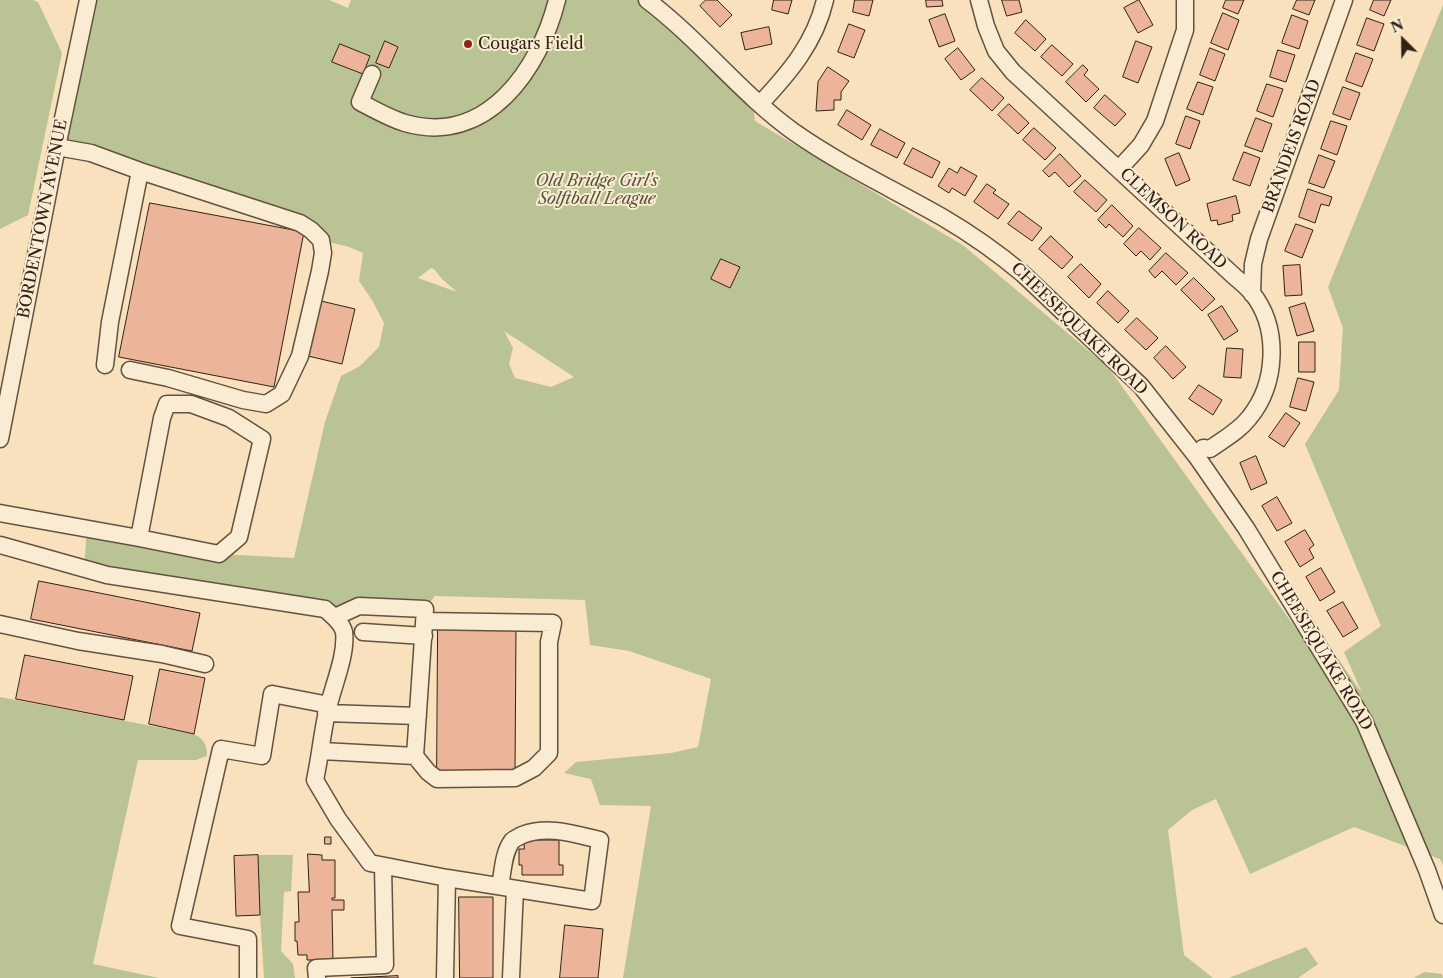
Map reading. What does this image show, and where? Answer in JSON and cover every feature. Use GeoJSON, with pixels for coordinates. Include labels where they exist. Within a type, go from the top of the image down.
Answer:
{"type":"FeatureCollection","features":[{"type":"Feature","properties":{"kind":"street","name":"BORDENTOWN AVENUE"},"geometry":{"type":"LineString","coordinates":[[0,439],[3,412],[88,0]]}},
{"type":"Feature","properties":{"kind":"street"},"geometry":{"type":"LineString","coordinates":[[372,74],[360,102],[383,114],[406,123],[419,125],[442,126],[466,122],[481,116],[497,104],[514,88],[527,71],[546,35],[557,0]]}},
{"type":"Feature","properties":{"kind":"street","name":"CHEESEQUAKE ROAD"},"geometry":{"type":"LineString","coordinates":[[647,0],[760,104],[796,133],[854,169],[942,216],[988,246],[1023,274],[1130,375],[1151,398],[1197,457],[1246,528],[1364,721],[1427,870],[1443,915]]}},
{"type":"Feature","properties":{"kind":"street"},"geometry":{"type":"LineString","coordinates":[[760,104],[796,63],[818,25],[825,0]]}},
{"type":"Feature","properties":{"kind":"street","name":"CLEMSON ROAD"},"geometry":{"type":"LineString","coordinates":[[979,0],[986,26],[996,50],[1013,72],[1252,294],[1263,314],[1270,335],[1272,364],[1261,400],[1244,424],[1210,449],[1203,448]]}},
{"type":"Feature","properties":{"kind":"street"},"geometry":{"type":"LineString","coordinates":[[1119,169],[1141,145],[1156,121],[1186,30],[1185,0]]}},
{"type":"Feature","properties":{"kind":"street","name":"BRANDEIS ROAD"},"geometry":{"type":"LineString","coordinates":[[1252,294],[1253,264],[1259,239],[1344,0]]}},
{"type":"Feature","properties":{"kind":"street"},"geometry":{"type":"LineString","coordinates":[[57,147],[91,153],[140,171],[300,223],[321,240],[323,253],[320,271],[300,356],[282,394],[266,404],[243,400],[168,378],[130,370]]}},
{"type":"Feature","properties":{"kind":"street"},"geometry":{"type":"LineString","coordinates":[[105,365],[110,322],[140,171]]}},
{"type":"Feature","properties":{"kind":"street"},"geometry":{"type":"LineString","coordinates":[[0,513],[218,554],[238,538],[262,438],[229,418],[190,404],[167,404],[162,418],[139,538]]}},
{"type":"Feature","properties":{"kind":"street"},"geometry":{"type":"LineString","coordinates":[[0,545],[107,575],[325,608],[335,617],[344,631],[343,646],[328,709],[322,751],[315,780],[338,819],[370,863],[447,878],[508,887],[592,901],[600,840],[561,831],[544,830],[527,833],[514,839],[507,850],[508,887],[511,978]]}},
{"type":"Feature","properties":{"kind":"street"},"geometry":{"type":"LineString","coordinates":[[335,617],[359,606],[425,609],[424,628],[415,756],[428,772],[437,779],[515,778],[534,768],[549,753],[549,642],[553,623],[424,628],[362,632]]}},
{"type":"Feature","properties":{"kind":"street"},"geometry":{"type":"LineString","coordinates":[[0,624],[78,641],[162,654],[206,664]]}},
{"type":"Feature","properties":{"kind":"street"},"geometry":{"type":"LineString","coordinates":[[248,978],[248,939],[180,926],[221,750],[262,756],[272,694],[328,709],[418,716]]}},
{"type":"Feature","properties":{"kind":"street"},"geometry":{"type":"LineString","coordinates":[[322,751],[415,756]]}},
{"type":"Feature","properties":{"kind":"street"},"geometry":{"type":"LineString","coordinates":[[317,978],[316,968],[385,966],[383,866]]}},
{"type":"Feature","properties":{"kind":"street"},"geometry":{"type":"LineString","coordinates":[[444,978],[447,878]]}},
{"type":"Feature","properties":{"kind":"green space"},"geometry":{"type":"Polygon","coordinates":[[[0,0],[33,0],[38,2],[62,53],[28,215],[0,229],[0,0]]]}},
{"type":"Feature","properties":{"kind":"green space","name":"Old Bridge Girl's Solftball League"},"geometry":{"type":"Polygon","coordinates":[[[88,0],[329,0],[348,8],[351,0],[647,0],[760,104],[754,113],[755,121],[964,246],[1108,367],[1297,630],[1338,659],[1362,693],[1344,652],[1381,626],[1305,444],[1339,390],[1343,328],[1328,287],[1443,5],[1443,865],[1440,859],[1354,827],[1250,874],[1216,799],[1192,810],[1168,830],[1184,955],[1213,978],[623,978],[651,806],[600,805],[591,779],[564,773],[576,762],[671,753],[698,747],[711,679],[629,651],[590,645],[585,600],[435,596],[425,609],[359,606],[335,617],[84,569],[87,528],[219,554],[294,558],[325,422],[341,376],[360,366],[379,347],[384,323],[359,281],[363,253],[349,247],[321,240],[311,230],[57,147],[88,0]],[[431,268],[418,278],[457,292],[434,269],[431,268]],[[504,331],[513,348],[509,364],[515,378],[551,387],[574,377],[504,331]]]}},
{"type":"Feature","properties":{"kind":"green space"},"geometry":{"type":"Polygon","coordinates":[[[0,697],[194,734],[204,743],[207,756],[196,760],[138,760],[93,964],[159,978],[0,978],[0,697]]]}},
{"type":"Feature","properties":{"kind":"green space"},"geometry":{"type":"Polygon","coordinates":[[[258,855],[293,855],[291,891],[284,892],[281,951],[293,964],[295,978],[264,978],[258,855]]]}},
{"type":"Feature","properties":{"kind":"green space"},"geometry":{"type":"Polygon","coordinates":[[[1306,947],[1318,964],[1298,978],[1229,978],[1306,947]]]}},
{"type":"Feature","properties":{"kind":"green space"},"geometry":{"type":"Polygon","coordinates":[[[1424,972],[1442,974],[1443,978],[1414,978],[1424,972]]]}},
{"type":"Feature","properties":{"kind":"building"},"geometry":{"type":"Polygon","coordinates":[[[706,0],[717,0],[732,15],[720,27],[700,6],[706,0]]]}},
{"type":"Feature","properties":{"kind":"building"},"geometry":{"type":"Polygon","coordinates":[[[774,0],[792,0],[788,14],[772,10],[774,0]]]}},
{"type":"Feature","properties":{"kind":"building"},"geometry":{"type":"Polygon","coordinates":[[[855,0],[873,0],[869,16],[853,12],[855,0]]]}},
{"type":"Feature","properties":{"kind":"building"},"geometry":{"type":"Polygon","coordinates":[[[926,0],[942,0],[943,6],[927,7],[926,0]]]}},
{"type":"Feature","properties":{"kind":"building"},"geometry":{"type":"Polygon","coordinates":[[[1002,0],[1019,0],[1022,12],[1007,16],[1002,0]]]}},
{"type":"Feature","properties":{"kind":"building"},"geometry":{"type":"Polygon","coordinates":[[[1139,0],[1153,25],[1138,33],[1124,8],[1139,0]]]}},
{"type":"Feature","properties":{"kind":"building"},"geometry":{"type":"Polygon","coordinates":[[[1226,0],[1244,0],[1238,14],[1223,8],[1226,0]]]}},
{"type":"Feature","properties":{"kind":"building"},"geometry":{"type":"Polygon","coordinates":[[[1297,0],[1315,0],[1309,15],[1293,9],[1297,0]]]}},
{"type":"Feature","properties":{"kind":"building"},"geometry":{"type":"Polygon","coordinates":[[[1374,0],[1391,0],[1384,16],[1370,10],[1374,0]]]}},
{"type":"Feature","properties":{"kind":"building"},"geometry":{"type":"Polygon","coordinates":[[[1223,13],[1239,20],[1228,50],[1211,43],[1223,13]]]}},
{"type":"Feature","properties":{"kind":"building"},"geometry":{"type":"Polygon","coordinates":[[[945,14],[955,41],[939,47],[929,20],[945,14]]]}},
{"type":"Feature","properties":{"kind":"building"},"geometry":{"type":"Polygon","coordinates":[[[1292,15],[1308,21],[1299,49],[1282,43],[1292,15]]]}},
{"type":"Feature","properties":{"kind":"building"},"geometry":{"type":"Polygon","coordinates":[[[1367,18],[1384,24],[1374,51],[1357,45],[1367,18]]]}},
{"type":"Feature","properties":{"kind":"building"},"geometry":{"type":"Polygon","coordinates":[[[1026,20],[1046,39],[1035,51],[1015,33],[1026,20]]]}},
{"type":"Feature","properties":{"kind":"building"},"geometry":{"type":"Polygon","coordinates":[[[849,24],[865,30],[854,58],[838,52],[849,24]]]}},
{"type":"Feature","properties":{"kind":"building"},"geometry":{"type":"Polygon","coordinates":[[[769,27],[772,44],[745,50],[741,33],[769,27]]]}},
{"type":"Feature","properties":{"kind":"building"},"geometry":{"type":"Polygon","coordinates":[[[385,41],[398,47],[389,68],[376,63],[385,41]]]}},
{"type":"Feature","properties":{"kind":"building"},"geometry":{"type":"Polygon","coordinates":[[[1136,41],[1152,47],[1138,83],[1123,77],[1136,41]]]}},
{"type":"Feature","properties":{"kind":"building"},"geometry":{"type":"Polygon","coordinates":[[[340,44],[370,56],[363,74],[332,62],[340,44]]]}},
{"type":"Feature","properties":{"kind":"building"},"geometry":{"type":"Polygon","coordinates":[[[1052,45],[1073,64],[1062,76],[1041,57],[1052,45]]]}},
{"type":"Feature","properties":{"kind":"building"},"geometry":{"type":"Polygon","coordinates":[[[958,48],[975,70],[961,80],[945,59],[958,48]]]}},
{"type":"Feature","properties":{"kind":"building"},"geometry":{"type":"Polygon","coordinates":[[[1210,48],[1225,54],[1215,81],[1200,75],[1210,48]]]}},
{"type":"Feature","properties":{"kind":"building"},"geometry":{"type":"Polygon","coordinates":[[[1278,50],[1295,55],[1286,82],[1270,77],[1278,50]]]}},
{"type":"Feature","properties":{"kind":"building"},"geometry":{"type":"Polygon","coordinates":[[[1356,53],[1373,59],[1362,87],[1346,81],[1356,53]]]}},
{"type":"Feature","properties":{"kind":"building"},"geometry":{"type":"Polygon","coordinates":[[[1083,65],[1088,70],[1084,75],[1099,89],[1086,102],[1066,82],[1083,65]]]}},
{"type":"Feature","properties":{"kind":"building"},"geometry":{"type":"Polygon","coordinates":[[[828,67],[849,81],[841,92],[841,100],[834,100],[834,110],[816,111],[818,82],[828,67]]]}},
{"type":"Feature","properties":{"kind":"building"},"geometry":{"type":"Polygon","coordinates":[[[982,78],[1004,98],[992,111],[970,90],[982,78]]]}},
{"type":"Feature","properties":{"kind":"building"},"geometry":{"type":"Polygon","coordinates":[[[1198,82],[1213,87],[1203,115],[1187,109],[1198,82]]]}},
{"type":"Feature","properties":{"kind":"building"},"geometry":{"type":"Polygon","coordinates":[[[1267,84],[1283,89],[1273,117],[1257,111],[1267,84]]]}},
{"type":"Feature","properties":{"kind":"building"},"geometry":{"type":"Polygon","coordinates":[[[1343,87],[1360,93],[1350,120],[1333,114],[1343,87]]]}},
{"type":"Feature","properties":{"kind":"building"},"geometry":{"type":"Polygon","coordinates":[[[1105,95],[1126,114],[1115,126],[1094,108],[1105,95]]]}},
{"type":"Feature","properties":{"kind":"building"},"geometry":{"type":"Polygon","coordinates":[[[1009,104],[1029,123],[1018,134],[998,115],[1009,104]]]}},
{"type":"Feature","properties":{"kind":"building"},"geometry":{"type":"Polygon","coordinates":[[[847,110],[871,125],[862,140],[838,125],[847,110]]]}},
{"type":"Feature","properties":{"kind":"building"},"geometry":{"type":"Polygon","coordinates":[[[1186,116],[1200,121],[1190,149],[1176,144],[1186,116]]]}},
{"type":"Feature","properties":{"kind":"building"},"geometry":{"type":"Polygon","coordinates":[[[1256,118],[1272,124],[1262,152],[1245,146],[1256,118]]]}},
{"type":"Feature","properties":{"kind":"building"},"geometry":{"type":"Polygon","coordinates":[[[1331,121],[1347,126],[1337,155],[1321,149],[1331,121]]]}},
{"type":"Feature","properties":{"kind":"building"},"geometry":{"type":"Polygon","coordinates":[[[1034,128],[1056,148],[1045,160],[1023,140],[1034,128]]]}},
{"type":"Feature","properties":{"kind":"building"},"geometry":{"type":"Polygon","coordinates":[[[880,129],[905,143],[897,158],[871,145],[880,129]]]}},
{"type":"Feature","properties":{"kind":"building"},"geometry":{"type":"Polygon","coordinates":[[[913,148],[940,162],[932,178],[904,164],[913,148]]]}},
{"type":"Feature","properties":{"kind":"building"},"geometry":{"type":"Polygon","coordinates":[[[1244,152],[1260,158],[1250,186],[1233,180],[1244,152]]]}},
{"type":"Feature","properties":{"kind":"building"},"geometry":{"type":"Polygon","coordinates":[[[1179,153],[1190,180],[1176,186],[1165,159],[1179,153]]]}},
{"type":"Feature","properties":{"kind":"building"},"geometry":{"type":"Polygon","coordinates":[[[1060,154],[1081,176],[1069,187],[1055,172],[1049,177],[1043,171],[1060,154]]]}},
{"type":"Feature","properties":{"kind":"building"},"geometry":{"type":"Polygon","coordinates":[[[1319,155],[1335,161],[1324,188],[1309,183],[1319,155]]]}},
{"type":"Feature","properties":{"kind":"building"},"geometry":{"type":"Polygon","coordinates":[[[961,167],[977,176],[965,196],[952,188],[949,193],[938,186],[949,168],[957,173],[961,167]]]}},
{"type":"Feature","properties":{"kind":"building"},"geometry":{"type":"Polygon","coordinates":[[[1085,180],[1107,200],[1096,212],[1074,192],[1085,180]]]}},
{"type":"Feature","properties":{"kind":"building"},"geometry":{"type":"Polygon","coordinates":[[[987,184],[996,190],[993,193],[1009,204],[998,219],[974,202],[987,184]]]}},
{"type":"Feature","properties":{"kind":"building"},"geometry":{"type":"Polygon","coordinates":[[[1308,189],[1332,197],[1329,206],[1321,204],[1315,223],[1299,217],[1308,189]]]}},
{"type":"Feature","properties":{"kind":"building"},"geometry":{"type":"Polygon","coordinates":[[[1236,196],[1240,213],[1232,215],[1233,221],[1218,225],[1217,220],[1211,221],[1207,204],[1236,196]]]}},
{"type":"Feature","properties":{"kind":"building"},"geometry":{"type":"Polygon","coordinates":[[[150,203],[304,232],[274,387],[119,357],[150,203]]]}},
{"type":"Feature","properties":{"kind":"building"},"geometry":{"type":"Polygon","coordinates":[[[1112,205],[1133,226],[1123,237],[1109,224],[1106,228],[1098,220],[1112,205]]]}},
{"type":"Feature","properties":{"kind":"building"},"geometry":{"type":"Polygon","coordinates":[[[1019,211],[1042,228],[1032,241],[1008,224],[1019,211]]]}},
{"type":"Feature","properties":{"kind":"building"},"geometry":{"type":"Polygon","coordinates":[[[1296,224],[1313,230],[1302,258],[1285,251],[1296,224]]]}},
{"type":"Feature","properties":{"kind":"building"},"geometry":{"type":"Polygon","coordinates":[[[1139,228],[1161,248],[1150,260],[1141,251],[1136,256],[1124,244],[1139,228]]]}},
{"type":"Feature","properties":{"kind":"building"},"geometry":{"type":"Polygon","coordinates":[[[1051,236],[1073,257],[1062,269],[1039,249],[1051,236]]]}},
{"type":"Feature","properties":{"kind":"building"},"geometry":{"type":"Polygon","coordinates":[[[1166,253],[1188,273],[1176,285],[1162,271],[1155,278],[1149,271],[1166,253]]]}},
{"type":"Feature","properties":{"kind":"building"},"geometry":{"type":"Polygon","coordinates":[[[721,259],[740,267],[730,288],[711,279],[721,259]]]}},
{"type":"Feature","properties":{"kind":"building"},"geometry":{"type":"Polygon","coordinates":[[[1081,264],[1101,284],[1089,298],[1068,277],[1081,264]]]}},
{"type":"Feature","properties":{"kind":"building"},"geometry":{"type":"Polygon","coordinates":[[[1300,265],[1302,295],[1285,296],[1283,266],[1300,265]]]}},
{"type":"Feature","properties":{"kind":"building"},"geometry":{"type":"Polygon","coordinates":[[[1194,278],[1215,299],[1202,311],[1181,290],[1194,278]]]}},
{"type":"Feature","properties":{"kind":"building"},"geometry":{"type":"Polygon","coordinates":[[[1108,291],[1129,311],[1118,323],[1097,303],[1108,291]]]}},
{"type":"Feature","properties":{"kind":"building"},"geometry":{"type":"Polygon","coordinates":[[[321,301],[355,309],[342,364],[308,356],[321,301]]]}},
{"type":"Feature","properties":{"kind":"building"},"geometry":{"type":"Polygon","coordinates":[[[1305,303],[1314,331],[1297,336],[1289,308],[1305,303]]]}},
{"type":"Feature","properties":{"kind":"building"},"geometry":{"type":"Polygon","coordinates":[[[1222,306],[1238,331],[1224,340],[1208,315],[1222,306]]]}},
{"type":"Feature","properties":{"kind":"building"},"geometry":{"type":"Polygon","coordinates":[[[1137,318],[1158,338],[1146,350],[1125,330],[1137,318]]]}},
{"type":"Feature","properties":{"kind":"building"},"geometry":{"type":"Polygon","coordinates":[[[1299,342],[1315,342],[1315,372],[1299,372],[1299,342]]]}},
{"type":"Feature","properties":{"kind":"building"},"geometry":{"type":"Polygon","coordinates":[[[1166,346],[1186,367],[1173,379],[1154,358],[1166,346]]]}},
{"type":"Feature","properties":{"kind":"building"},"geometry":{"type":"Polygon","coordinates":[[[1227,348],[1243,349],[1241,378],[1224,377],[1227,348]]]}},
{"type":"Feature","properties":{"kind":"building"},"geometry":{"type":"Polygon","coordinates":[[[1298,378],[1314,382],[1306,411],[1290,407],[1298,378]]]}},
{"type":"Feature","properties":{"kind":"building"},"geometry":{"type":"Polygon","coordinates":[[[1199,385],[1222,400],[1213,415],[1189,399],[1199,385]]]}},
{"type":"Feature","properties":{"kind":"building"},"geometry":{"type":"Polygon","coordinates":[[[1286,413],[1300,423],[1284,447],[1269,437],[1286,413]]]}},
{"type":"Feature","properties":{"kind":"building"},"geometry":{"type":"Polygon","coordinates":[[[1256,456],[1267,483],[1251,490],[1240,463],[1256,456]]]}},
{"type":"Feature","properties":{"kind":"building"},"geometry":{"type":"Polygon","coordinates":[[[1277,497],[1292,523],[1277,531],[1262,506],[1277,497]]]}},
{"type":"Feature","properties":{"kind":"building"},"geometry":{"type":"Polygon","coordinates":[[[1305,530],[1314,545],[1309,549],[1314,558],[1300,567],[1285,542],[1305,530]]]}},
{"type":"Feature","properties":{"kind":"building"},"geometry":{"type":"Polygon","coordinates":[[[1321,568],[1335,592],[1320,601],[1306,577],[1321,568]]]}},
{"type":"Feature","properties":{"kind":"building"},"geometry":{"type":"Polygon","coordinates":[[[39,581],[200,613],[192,651],[31,619],[39,581]]]}},
{"type":"Feature","properties":{"kind":"building"},"geometry":{"type":"Polygon","coordinates":[[[1343,602],[1358,628],[1343,637],[1327,611],[1343,602]]]}},
{"type":"Feature","properties":{"kind":"building"},"geometry":{"type":"Polygon","coordinates":[[[438,628],[516,628],[515,774],[437,774],[438,628]]]}},
{"type":"Feature","properties":{"kind":"building"},"geometry":{"type":"Polygon","coordinates":[[[25,655],[133,676],[124,720],[16,699],[25,655]]]}},
{"type":"Feature","properties":{"kind":"building"},"geometry":{"type":"Polygon","coordinates":[[[160,669],[205,678],[194,734],[149,724],[160,669]]]}},
{"type":"Feature","properties":{"kind":"building"},"geometry":{"type":"Polygon","coordinates":[[[325,837],[331,837],[331,844],[325,844],[325,837]]]}},
{"type":"Feature","properties":{"kind":"building"},"geometry":{"type":"Polygon","coordinates":[[[524,840],[559,840],[559,865],[563,865],[563,875],[522,875],[522,865],[519,865],[519,849],[524,849],[524,840]]]}},
{"type":"Feature","properties":{"kind":"building"},"geometry":{"type":"Polygon","coordinates":[[[308,854],[322,855],[322,860],[335,860],[335,898],[332,898],[332,900],[344,900],[344,910],[332,910],[333,960],[307,960],[307,955],[298,955],[297,941],[295,941],[295,922],[299,922],[298,892],[309,892],[308,854]]]}},
{"type":"Feature","properties":{"kind":"building"},"geometry":{"type":"Polygon","coordinates":[[[258,855],[260,915],[236,916],[234,856],[258,855]]]}},
{"type":"Feature","properties":{"kind":"building"},"geometry":{"type":"Polygon","coordinates":[[[459,897],[493,897],[493,978],[460,978],[459,897]]]}},
{"type":"Feature","properties":{"kind":"building"},"geometry":{"type":"Polygon","coordinates":[[[565,925],[603,929],[598,978],[560,978],[565,925]]]}},
{"type":"Feature","properties":{"kind":"building"},"geometry":{"type":"Polygon","coordinates":[[[398,976],[398,978],[351,978],[398,976]]]}},
{"type":"Feature","properties":{"kind":"place","name":"Cougars Field"},"geometry":{"type":"Point","coordinates":[468,44]}}]}
